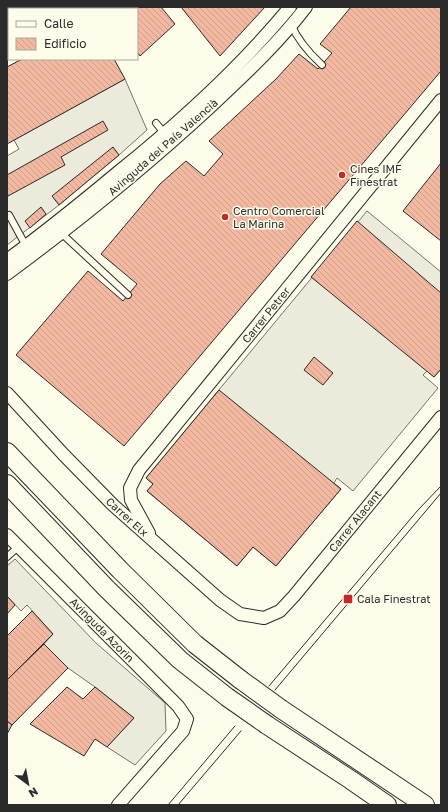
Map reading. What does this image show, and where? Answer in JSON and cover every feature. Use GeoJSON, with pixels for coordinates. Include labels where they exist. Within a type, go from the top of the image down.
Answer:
{"type":"FeatureCollection","features":[{"type":"Feature","properties":{"kind":"main road"},"geometry":{"type":"LineString","coordinates":[[7,452],[114,565],[195,644],[281,709],[425,805]]}},
{"type":"Feature","properties":{"kind":"main road"},"geometry":{"type":"LineString","coordinates":[[7,484],[107,589],[180,660],[227,697],[387,805]]}},
{"type":"Feature","properties":{"kind":"street","name":"Avinguda del País Valencià"},"geometry":{"type":"LineString","coordinates":[[7,260],[26,246],[57,229],[117,188],[186,129],[257,62],[292,25],[306,7]]}},
{"type":"Feature","properties":{"kind":"street","name":"Avinguda del País Valencià"},"geometry":{"type":"LineString","coordinates":[[7,274],[165,134],[258,46],[289,9]]}},
{"type":"Feature","properties":{"kind":"street","name":"Carrer Petrer"},"geometry":{"type":"LineString","coordinates":[[152,540],[139,512],[131,500],[130,488],[139,470],[441,100]]}},
{"type":"Feature","properties":{"kind":"street","name":"Carrer Elx"},"geometry":{"type":"LineString","coordinates":[[7,393],[68,460],[113,505],[220,600],[240,614],[264,618]]}},
{"type":"Feature","properties":{"kind":"street","name":"Carrer Alacant"},"geometry":{"type":"LineString","coordinates":[[264,618],[280,611],[294,596],[441,417]]}},
{"type":"Feature","properties":{"kind":"street","name":"Avinguda Azorin"},"geometry":{"type":"LineString","coordinates":[[7,535],[178,706],[187,719],[183,730],[118,805]]}},
{"type":"Feature","properties":{"kind":"lane"},"geometry":{"type":"LineString","coordinates":[[289,9],[295,33],[307,51],[322,65]]}},
{"type":"Feature","properties":{"kind":"lane"},"geometry":{"type":"LineString","coordinates":[[156,123],[165,134]]}},
{"type":"Feature","properties":{"kind":"lane"},"geometry":{"type":"LineString","coordinates":[[9,215],[26,246]]}},
{"type":"Feature","properties":{"kind":"lane"},"geometry":{"type":"LineString","coordinates":[[57,229],[128,295]]}},
{"type":"Feature","properties":{"kind":"lane"},"geometry":{"type":"LineString","coordinates":[[7,557],[18,547]]}},
{"type":"Feature","properties":{"kind":"shaded area"},"geometry":{"type":"Polygon","coordinates":[[[125,79],[147,130],[59,205],[7,245],[7,156],[19,149],[14,140],[125,79]]]}},
{"type":"Feature","properties":{"kind":"shaded area"},"geometry":{"type":"Polygon","coordinates":[[[367,211],[441,272],[441,369],[434,377],[427,371],[423,375],[438,388],[353,491],[337,478],[334,483],[341,489],[276,566],[253,547],[237,566],[147,491],[153,484],[146,478],[367,211]]]}},
{"type":"Feature","properties":{"kind":"shaded area"},"geometry":{"type":"Polygon","coordinates":[[[15,559],[96,643],[165,703],[166,731],[135,765],[107,747],[134,718],[68,668],[44,644],[53,634],[27,605],[21,611],[7,596],[7,566],[15,559]]]}},
{"type":"Feature","properties":{"kind":"building"},"geometry":{"type":"Polygon","coordinates":[[[103,7],[161,7],[175,24],[140,56],[138,53],[138,8],[103,7]]]}},
{"type":"Feature","properties":{"kind":"building"},"geometry":{"type":"Polygon","coordinates":[[[181,7],[265,7],[220,56],[181,7]]]}},
{"type":"Feature","properties":{"kind":"building","name":"Centro Comercial La Marina"},"geometry":{"type":"Polygon","coordinates":[[[351,7],[441,7],[441,71],[124,446],[16,355],[88,271],[123,301],[137,284],[101,254],[160,184],[186,161],[204,176],[223,154],[209,141],[276,79],[299,54],[318,69],[332,53],[320,44],[351,7]]]}},
{"type":"Feature","properties":{"kind":"building"},"geometry":{"type":"Polygon","coordinates":[[[20,60],[115,60],[125,79],[7,144],[7,67],[20,60]]]}},
{"type":"Feature","properties":{"kind":"building"},"geometry":{"type":"Polygon","coordinates":[[[103,121],[108,130],[61,157],[65,165],[8,196],[7,175],[103,121]]]}},
{"type":"Feature","properties":{"kind":"building"},"geometry":{"type":"Polygon","coordinates":[[[113,147],[119,155],[59,205],[52,196],[113,147]]]}},
{"type":"Feature","properties":{"kind":"building"},"geometry":{"type":"Polygon","coordinates":[[[441,163],[441,241],[403,211],[441,163]]]}},
{"type":"Feature","properties":{"kind":"building"},"geometry":{"type":"Polygon","coordinates":[[[41,207],[46,214],[30,228],[25,221],[41,207]]]}},
{"type":"Feature","properties":{"kind":"building"},"geometry":{"type":"Polygon","coordinates":[[[357,221],[441,293],[441,369],[434,377],[311,277],[357,221]]]}},
{"type":"Feature","properties":{"kind":"building"},"geometry":{"type":"Polygon","coordinates":[[[314,357],[333,373],[323,385],[304,370],[314,357]]]}},
{"type":"Feature","properties":{"kind":"building"},"geometry":{"type":"Polygon","coordinates":[[[219,390],[341,489],[276,566],[253,547],[237,566],[147,491],[153,484],[146,478],[219,390]]]}},
{"type":"Feature","properties":{"kind":"building"},"geometry":{"type":"Polygon","coordinates":[[[7,596],[15,605],[7,614],[7,596]]]}},
{"type":"Feature","properties":{"kind":"building"},"geometry":{"type":"Polygon","coordinates":[[[32,611],[53,634],[7,680],[7,636],[32,611]]]}},
{"type":"Feature","properties":{"kind":"building"},"geometry":{"type":"Polygon","coordinates":[[[44,644],[68,668],[12,725],[7,721],[7,680],[44,644]]]}},
{"type":"Feature","properties":{"kind":"building"},"geometry":{"type":"Polygon","coordinates":[[[67,687],[83,699],[95,687],[134,718],[107,747],[95,739],[84,756],[30,724],[67,687]]]}},
{"type":"Feature","properties":{"kind":"building"},"geometry":{"type":"Polygon","coordinates":[[[7,721],[12,725],[7,734],[7,721]]]}},
{"type":"Feature","properties":{"kind":"tram line"},"geometry":{"type":"LineString","coordinates":[[269,686],[418,510],[441,486]]}},
{"type":"Feature","properties":{"kind":"tram line"},"geometry":{"type":"LineString","coordinates":[[275,690],[441,493]]}},
{"type":"Feature","properties":{"kind":"tram line"},"geometry":{"type":"LineString","coordinates":[[168,805],[235,726]]}},
{"type":"Feature","properties":{"kind":"tram line"},"geometry":{"type":"LineString","coordinates":[[178,805],[241,731]]}},
{"type":"Feature","properties":{"kind":"place","name":"Cines IMF Finestrat"},"geometry":{"type":"Point","coordinates":[342,175]}},
{"type":"Feature","properties":{"kind":"place","name":"Centro Comercial La Marina"},"geometry":{"type":"Point","coordinates":[225,217]}},
{"type":"Feature","properties":{"kind":"place","name":"Cala Finestrat"},"geometry":{"type":"Point","coordinates":[348,599]}}]}
